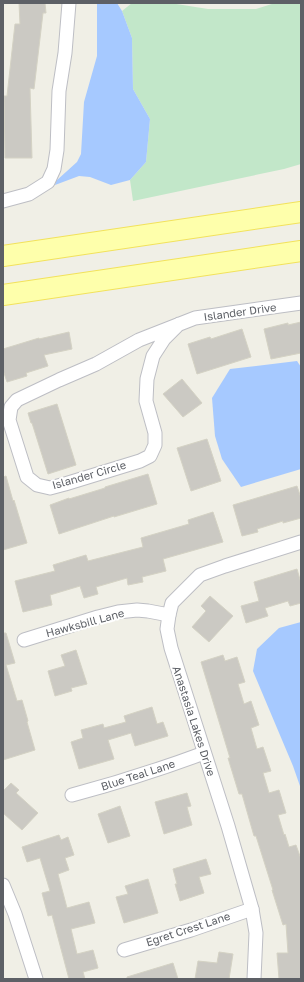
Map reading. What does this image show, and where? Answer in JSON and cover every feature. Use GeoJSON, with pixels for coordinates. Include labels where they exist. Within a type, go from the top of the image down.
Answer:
{"type":"FeatureCollection","features":[{"type":"Feature","properties":{"kind":"main road"},"geometry":{"type":"LineString","coordinates":[[3,256],[301,212]]}},
{"type":"Feature","properties":{"kind":"main road"},"geometry":{"type":"LineString","coordinates":[[3,296],[301,251]]}},
{"type":"Feature","properties":{"kind":"street"},"geometry":{"type":"LineString","coordinates":[[3,201],[29,194],[48,182],[54,168],[57,150],[59,91],[66,53],[70,3]]}},
{"type":"Feature","properties":{"kind":"street","name":"Islander Drive"},"geometry":{"type":"LineString","coordinates":[[179,324],[195,318],[301,303]]}},
{"type":"Feature","properties":{"kind":"street","name":"Islander Circle"},"geometry":{"type":"LineString","coordinates":[[179,324],[164,339],[153,356],[147,379],[146,401],[155,433],[155,445],[150,456],[50,488],[37,485],[27,477],[9,420],[11,407],[17,400],[96,364],[139,340],[179,324]]}},
{"type":"Feature","properties":{"kind":"street","name":"Anastasia Lakes Drive"},"geometry":{"type":"LineString","coordinates":[[254,979],[256,932],[252,909],[228,826],[171,648],[167,629],[172,603],[200,575],[301,542]]}},
{"type":"Feature","properties":{"kind":"street","name":"Hawksbill Lane"},"geometry":{"type":"LineString","coordinates":[[24,640],[118,612],[142,610],[169,615]]}},
{"type":"Feature","properties":{"kind":"street","name":"Blue Teal Lane"},"geometry":{"type":"LineString","coordinates":[[72,795],[160,769],[204,753]]}},
{"type":"Feature","properties":{"kind":"street"},"geometry":{"type":"LineString","coordinates":[[3,885],[15,914],[36,979]]}},
{"type":"Feature","properties":{"kind":"street","name":"Egret Crest Lane"},"geometry":{"type":"LineString","coordinates":[[124,950],[191,930],[252,909]]}},
{"type":"Feature","properties":{"kind":"green space"},"geometry":{"type":"Polygon","coordinates":[[[132,3],[170,3],[208,9],[256,9],[275,3],[301,3],[301,164],[284,169],[133,201],[130,180],[146,162],[150,119],[133,89],[132,38],[122,11],[132,3]]]}},
{"type":"Feature","properties":{"kind":"water"},"geometry":{"type":"Polygon","coordinates":[[[97,3],[117,3],[122,11],[132,38],[133,89],[150,119],[146,162],[130,180],[111,185],[90,177],[79,176],[55,185],[56,181],[77,162],[81,154],[84,102],[97,56],[97,3]]]}},
{"type":"Feature","properties":{"kind":"water"},"geometry":{"type":"Polygon","coordinates":[[[297,361],[301,367],[301,469],[241,487],[222,459],[215,436],[212,398],[230,369],[297,361]]]}},
{"type":"Feature","properties":{"kind":"water"},"geometry":{"type":"Polygon","coordinates":[[[301,622],[301,789],[293,766],[253,671],[257,649],[279,628],[301,622]]]}},
{"type":"Feature","properties":{"kind":"building"},"geometry":{"type":"Polygon","coordinates":[[[19,3],[45,3],[46,13],[43,13],[34,89],[30,88],[32,158],[5,158],[4,96],[7,96],[15,24],[20,24],[19,3]]]}},
{"type":"Feature","properties":{"kind":"building"},"geometry":{"type":"Polygon","coordinates":[[[301,322],[301,353],[271,359],[264,329],[288,323],[288,325],[301,322]]]}},
{"type":"Feature","properties":{"kind":"building"},"geometry":{"type":"Polygon","coordinates":[[[242,329],[251,357],[197,374],[188,344],[210,337],[211,339],[242,329]]]}},
{"type":"Feature","properties":{"kind":"building"},"geometry":{"type":"Polygon","coordinates":[[[69,332],[72,349],[44,355],[48,366],[26,373],[27,376],[7,382],[3,370],[3,349],[39,338],[69,332]]]}},
{"type":"Feature","properties":{"kind":"building"},"geometry":{"type":"Polygon","coordinates":[[[182,379],[202,403],[183,417],[163,394],[182,379]]]}},
{"type":"Feature","properties":{"kind":"building"},"geometry":{"type":"Polygon","coordinates":[[[57,404],[76,465],[48,474],[28,413],[57,404]]]}},
{"type":"Feature","properties":{"kind":"building"},"geometry":{"type":"Polygon","coordinates":[[[207,439],[221,481],[191,491],[177,448],[207,439]]]}},
{"type":"Feature","properties":{"kind":"building"},"geometry":{"type":"Polygon","coordinates":[[[148,474],[157,504],[59,534],[50,505],[148,474]]]}},
{"type":"Feature","properties":{"kind":"building"},"geometry":{"type":"Polygon","coordinates":[[[6,476],[27,543],[3,550],[3,477],[6,476]]]}},
{"type":"Feature","properties":{"kind":"building"},"geometry":{"type":"Polygon","coordinates":[[[297,486],[301,498],[301,518],[283,523],[283,521],[257,529],[258,532],[242,536],[233,505],[297,486]]]}},
{"type":"Feature","properties":{"kind":"building"},"geometry":{"type":"Polygon","coordinates":[[[213,512],[223,542],[163,559],[166,571],[142,577],[143,582],[128,585],[127,578],[96,587],[98,594],[84,598],[80,586],[50,595],[52,605],[23,612],[15,581],[55,571],[53,565],[86,555],[88,561],[143,547],[141,538],[189,524],[188,520],[213,512]]]}},
{"type":"Feature","properties":{"kind":"building"},"geometry":{"type":"Polygon","coordinates":[[[297,569],[301,583],[301,603],[290,606],[288,601],[265,608],[268,616],[246,623],[241,606],[259,601],[254,582],[297,569]]]}},
{"type":"Feature","properties":{"kind":"building"},"geometry":{"type":"Polygon","coordinates":[[[210,596],[233,616],[209,642],[192,627],[206,611],[201,606],[210,596]]]}},
{"type":"Feature","properties":{"kind":"building"},"geometry":{"type":"Polygon","coordinates":[[[3,633],[6,633],[15,663],[6,665],[17,701],[22,700],[35,750],[3,760],[3,633]]]}},
{"type":"Feature","properties":{"kind":"building"},"geometry":{"type":"Polygon","coordinates":[[[76,650],[87,684],[71,688],[72,691],[55,696],[48,671],[65,666],[61,655],[76,650]]]}},
{"type":"Feature","properties":{"kind":"building"},"geometry":{"type":"Polygon","coordinates":[[[223,655],[225,661],[237,657],[245,682],[238,684],[244,704],[251,701],[259,725],[251,728],[257,749],[263,747],[271,771],[263,773],[269,793],[279,790],[286,813],[278,815],[284,835],[285,834],[289,847],[296,845],[301,859],[301,979],[279,979],[277,953],[288,953],[286,924],[283,925],[242,794],[239,794],[228,758],[230,758],[201,662],[223,655]]]}},
{"type":"Feature","properties":{"kind":"building"},"geometry":{"type":"Polygon","coordinates":[[[152,707],[157,724],[163,722],[168,736],[135,746],[131,733],[108,740],[114,759],[79,769],[71,742],[83,738],[81,730],[103,724],[104,728],[126,722],[124,716],[152,707]]]}},
{"type":"Feature","properties":{"kind":"building"},"geometry":{"type":"Polygon","coordinates":[[[11,783],[19,790],[16,793],[38,813],[22,830],[3,813],[3,791],[11,783]]]}},
{"type":"Feature","properties":{"kind":"building"},"geometry":{"type":"Polygon","coordinates":[[[187,793],[191,806],[187,807],[192,825],[164,834],[155,802],[187,793]]]}},
{"type":"Feature","properties":{"kind":"building"},"geometry":{"type":"Polygon","coordinates":[[[120,806],[130,836],[108,843],[98,814],[120,806]]]}},
{"type":"Feature","properties":{"kind":"building"},"geometry":{"type":"Polygon","coordinates":[[[59,835],[61,840],[68,837],[74,855],[65,858],[69,870],[58,874],[67,908],[89,902],[95,923],[71,929],[77,954],[93,950],[98,968],[83,972],[85,979],[69,979],[52,915],[48,916],[42,893],[50,891],[40,858],[27,862],[22,847],[59,835]]]}},
{"type":"Feature","properties":{"kind":"building"},"geometry":{"type":"Polygon","coordinates":[[[206,859],[211,874],[199,877],[204,893],[180,901],[175,884],[177,884],[173,869],[206,859]]]}},
{"type":"Feature","properties":{"kind":"building"},"geometry":{"type":"Polygon","coordinates":[[[148,879],[158,913],[124,923],[116,897],[128,894],[125,886],[148,879]]]}},
{"type":"Feature","properties":{"kind":"building"},"geometry":{"type":"Polygon","coordinates":[[[219,952],[233,954],[229,979],[195,979],[198,961],[217,963],[219,952]]]}},
{"type":"Feature","properties":{"kind":"building"},"geometry":{"type":"Polygon","coordinates":[[[173,963],[178,979],[127,979],[127,977],[173,963]]]}}]}
